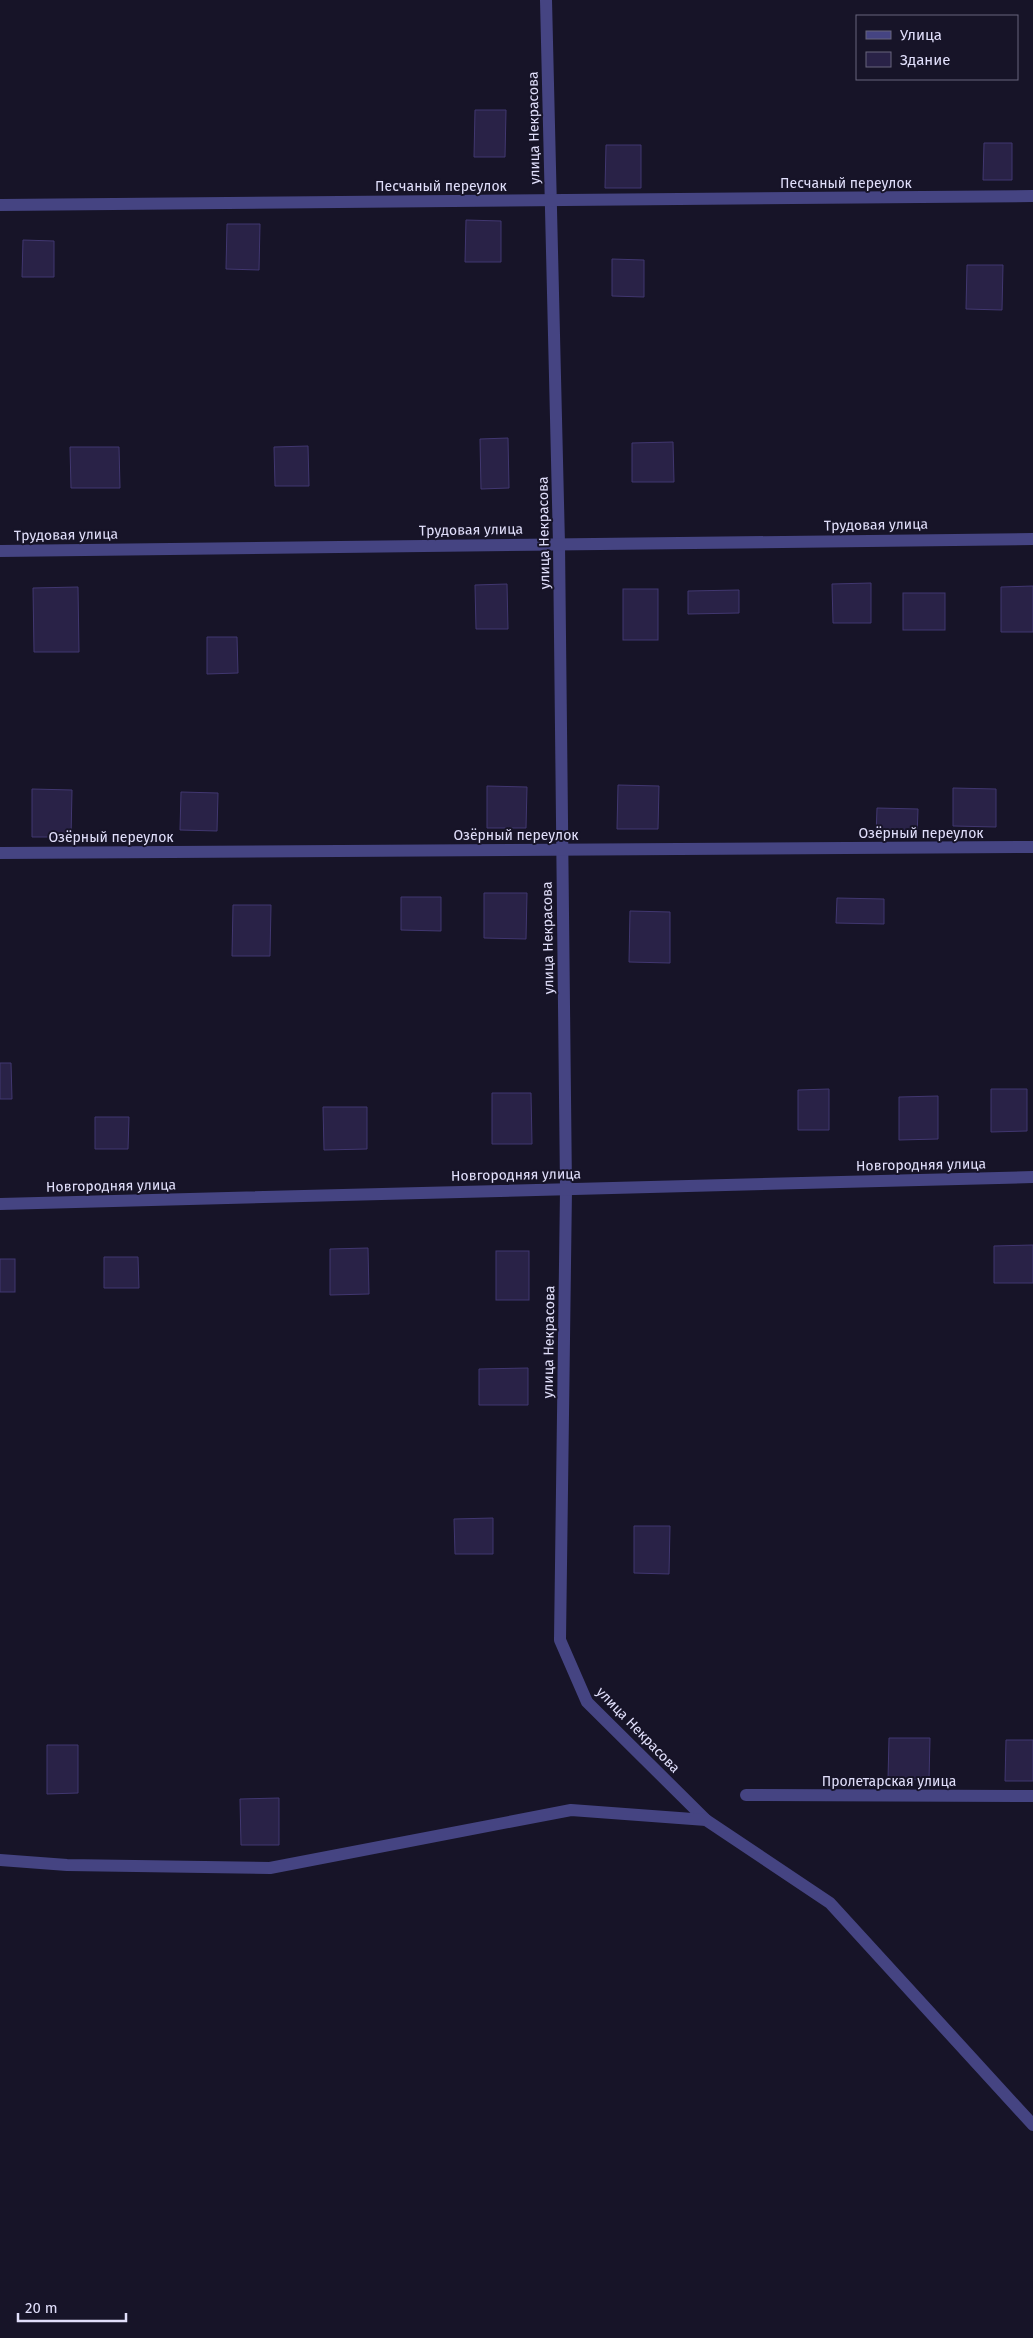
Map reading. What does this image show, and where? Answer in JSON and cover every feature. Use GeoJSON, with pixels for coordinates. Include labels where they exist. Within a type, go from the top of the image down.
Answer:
{"type":"FeatureCollection","features":[{"type":"Feature","properties":{"kind":"street","name":"улица Некрасова"},"geometry":{"type":"LineString","coordinates":[[546,0],[559,544],[566,1189],[560,1640],[587,1702],[706,1820],[830,1903],[1033,2125]]}},
{"type":"Feature","properties":{"kind":"street","name":"Песчаный переулок"},"geometry":{"type":"LineString","coordinates":[[0,205],[1033,196]]}},
{"type":"Feature","properties":{"kind":"street","name":"Трудовая улица"},"geometry":{"type":"LineString","coordinates":[[0,551],[1033,538]]}},
{"type":"Feature","properties":{"kind":"street","name":"Озёрный переулок"},"geometry":{"type":"LineString","coordinates":[[0,853],[1033,847]]}},
{"type":"Feature","properties":{"kind":"street","name":"Новгородняя улица"},"geometry":{"type":"LineString","coordinates":[[0,1204],[1033,1177]]}},
{"type":"Feature","properties":{"kind":"street","name":"Пролетарская улица"},"geometry":{"type":"LineString","coordinates":[[746,1795],[1033,1796]]}},
{"type":"Feature","properties":{"kind":"street"},"geometry":{"type":"LineString","coordinates":[[0,1860],[67,1865],[270,1868],[570,1810],[706,1820]]}},
{"type":"Feature","properties":{"kind":"building"},"geometry":{"type":"Polygon","coordinates":[[[475,110],[506,110],[505,157],[474,157],[475,110]]]}},
{"type":"Feature","properties":{"kind":"building"},"geometry":{"type":"Polygon","coordinates":[[[984,143],[1012,143],[1012,180],[983,180],[984,143]]]}},
{"type":"Feature","properties":{"kind":"building"},"geometry":{"type":"Polygon","coordinates":[[[606,145],[641,145],[641,188],[605,188],[606,145]]]}},
{"type":"Feature","properties":{"kind":"building"},"geometry":{"type":"Polygon","coordinates":[[[466,220],[501,221],[501,262],[465,262],[466,220]]]}},
{"type":"Feature","properties":{"kind":"building"},"geometry":{"type":"Polygon","coordinates":[[[227,224],[260,224],[259,270],[226,269],[227,224]]]}},
{"type":"Feature","properties":{"kind":"building"},"geometry":{"type":"Polygon","coordinates":[[[23,240],[54,241],[54,277],[22,277],[23,240]]]}},
{"type":"Feature","properties":{"kind":"building"},"geometry":{"type":"Polygon","coordinates":[[[612,259],[644,260],[644,297],[612,296],[612,259]]]}},
{"type":"Feature","properties":{"kind":"building"},"geometry":{"type":"Polygon","coordinates":[[[967,265],[1003,265],[1002,310],[966,309],[967,265]]]}},
{"type":"Feature","properties":{"kind":"building"},"geometry":{"type":"Polygon","coordinates":[[[508,438],[509,488],[481,489],[480,439],[508,438]]]}},
{"type":"Feature","properties":{"kind":"building"},"geometry":{"type":"Polygon","coordinates":[[[673,442],[674,482],[632,482],[632,443],[673,442]]]}},
{"type":"Feature","properties":{"kind":"building"},"geometry":{"type":"Polygon","coordinates":[[[308,446],[309,486],[275,486],[274,447],[308,446]]]}},
{"type":"Feature","properties":{"kind":"building"},"geometry":{"type":"Polygon","coordinates":[[[70,447],[119,447],[120,488],[71,488],[70,447]]]}},
{"type":"Feature","properties":{"kind":"building"},"geometry":{"type":"Polygon","coordinates":[[[871,583],[871,623],[833,623],[832,584],[871,583]]]}},
{"type":"Feature","properties":{"kind":"building"},"geometry":{"type":"Polygon","coordinates":[[[507,584],[508,629],[476,629],[475,585],[507,584]]]}},
{"type":"Feature","properties":{"kind":"building"},"geometry":{"type":"Polygon","coordinates":[[[1033,586],[1033,632],[1001,632],[1001,587],[1033,586]]]}},
{"type":"Feature","properties":{"kind":"building"},"geometry":{"type":"Polygon","coordinates":[[[78,587],[79,652],[34,652],[33,588],[78,587]]]}},
{"type":"Feature","properties":{"kind":"building"},"geometry":{"type":"Polygon","coordinates":[[[623,589],[658,589],[658,640],[623,640],[623,589]]]}},
{"type":"Feature","properties":{"kind":"building"},"geometry":{"type":"Polygon","coordinates":[[[739,590],[739,613],[688,614],[688,591],[739,590]]]}},
{"type":"Feature","properties":{"kind":"building"},"geometry":{"type":"Polygon","coordinates":[[[903,593],[945,593],[945,630],[903,630],[903,593]]]}},
{"type":"Feature","properties":{"kind":"building"},"geometry":{"type":"Polygon","coordinates":[[[207,637],[237,637],[238,673],[207,674],[207,637]]]}},
{"type":"Feature","properties":{"kind":"building"},"geometry":{"type":"Polygon","coordinates":[[[618,785],[659,786],[658,829],[617,829],[618,785]]]}},
{"type":"Feature","properties":{"kind":"building"},"geometry":{"type":"Polygon","coordinates":[[[487,786],[527,787],[526,828],[487,828],[487,786]]]}},
{"type":"Feature","properties":{"kind":"building"},"geometry":{"type":"Polygon","coordinates":[[[953,788],[996,789],[996,827],[953,826],[953,788]]]}},
{"type":"Feature","properties":{"kind":"building"},"geometry":{"type":"Polygon","coordinates":[[[32,789],[72,790],[71,837],[32,837],[32,789]]]}},
{"type":"Feature","properties":{"kind":"building"},"geometry":{"type":"Polygon","coordinates":[[[181,792],[218,793],[217,831],[180,830],[181,792]]]}},
{"type":"Feature","properties":{"kind":"building"},"geometry":{"type":"Polygon","coordinates":[[[877,808],[918,809],[917,838],[876,837],[877,808]]]}},
{"type":"Feature","properties":{"kind":"building"},"geometry":{"type":"Polygon","coordinates":[[[484,893],[527,893],[526,939],[484,938],[484,893]]]}},
{"type":"Feature","properties":{"kind":"building"},"geometry":{"type":"Polygon","coordinates":[[[401,897],[441,897],[441,931],[401,930],[401,897]]]}},
{"type":"Feature","properties":{"kind":"building"},"geometry":{"type":"Polygon","coordinates":[[[837,898],[884,899],[884,924],[836,923],[837,898]]]}},
{"type":"Feature","properties":{"kind":"building"},"geometry":{"type":"Polygon","coordinates":[[[233,905],[271,905],[270,956],[232,956],[233,905]]]}},
{"type":"Feature","properties":{"kind":"building"},"geometry":{"type":"Polygon","coordinates":[[[630,911],[670,912],[670,963],[629,962],[630,911]]]}},
{"type":"Feature","properties":{"kind":"building"},"geometry":{"type":"Polygon","coordinates":[[[0,1063],[11,1063],[12,1099],[0,1099],[0,1063]]]}},
{"type":"Feature","properties":{"kind":"building"},"geometry":{"type":"Polygon","coordinates":[[[829,1089],[829,1130],[798,1130],[798,1090],[829,1089]]]}},
{"type":"Feature","properties":{"kind":"building"},"geometry":{"type":"Polygon","coordinates":[[[991,1089],[1027,1089],[1027,1131],[991,1132],[991,1089]]]}},
{"type":"Feature","properties":{"kind":"building"},"geometry":{"type":"Polygon","coordinates":[[[492,1093],[531,1093],[532,1144],[492,1144],[492,1093]]]}},
{"type":"Feature","properties":{"kind":"building"},"geometry":{"type":"Polygon","coordinates":[[[938,1096],[938,1139],[899,1140],[899,1097],[938,1096]]]}},
{"type":"Feature","properties":{"kind":"building"},"geometry":{"type":"Polygon","coordinates":[[[323,1107],[367,1107],[367,1149],[324,1150],[323,1107]]]}},
{"type":"Feature","properties":{"kind":"building"},"geometry":{"type":"Polygon","coordinates":[[[95,1117],[129,1117],[128,1149],[95,1149],[95,1117]]]}},
{"type":"Feature","properties":{"kind":"building"},"geometry":{"type":"Polygon","coordinates":[[[1033,1245],[1033,1283],[994,1283],[994,1246],[1033,1245]]]}},
{"type":"Feature","properties":{"kind":"building"},"geometry":{"type":"Polygon","coordinates":[[[368,1248],[369,1294],[330,1295],[330,1249],[368,1248]]]}},
{"type":"Feature","properties":{"kind":"building"},"geometry":{"type":"Polygon","coordinates":[[[496,1251],[529,1251],[529,1300],[496,1300],[496,1251]]]}},
{"type":"Feature","properties":{"kind":"building"},"geometry":{"type":"Polygon","coordinates":[[[104,1257],[138,1257],[139,1288],[104,1288],[104,1257]]]}},
{"type":"Feature","properties":{"kind":"building"},"geometry":{"type":"Polygon","coordinates":[[[0,1259],[15,1259],[15,1292],[0,1292],[0,1259]]]}},
{"type":"Feature","properties":{"kind":"building"},"geometry":{"type":"Polygon","coordinates":[[[528,1368],[528,1405],[479,1405],[479,1369],[528,1368]]]}},
{"type":"Feature","properties":{"kind":"building"},"geometry":{"type":"Polygon","coordinates":[[[493,1518],[493,1554],[455,1554],[454,1519],[493,1518]]]}},
{"type":"Feature","properties":{"kind":"building"},"geometry":{"type":"Polygon","coordinates":[[[634,1526],[670,1526],[669,1574],[634,1573],[634,1526]]]}},
{"type":"Feature","properties":{"kind":"building"},"geometry":{"type":"Polygon","coordinates":[[[889,1738],[930,1738],[929,1780],[888,1779],[889,1738]]]}},
{"type":"Feature","properties":{"kind":"building"},"geometry":{"type":"Polygon","coordinates":[[[1006,1740],[1033,1740],[1033,1781],[1005,1781],[1006,1740]]]}},
{"type":"Feature","properties":{"kind":"building"},"geometry":{"type":"Polygon","coordinates":[[[47,1745],[78,1745],[78,1793],[47,1794],[47,1745]]]}},
{"type":"Feature","properties":{"kind":"building"},"geometry":{"type":"Polygon","coordinates":[[[279,1798],[279,1845],[241,1845],[240,1799],[279,1798]]]}}]}
